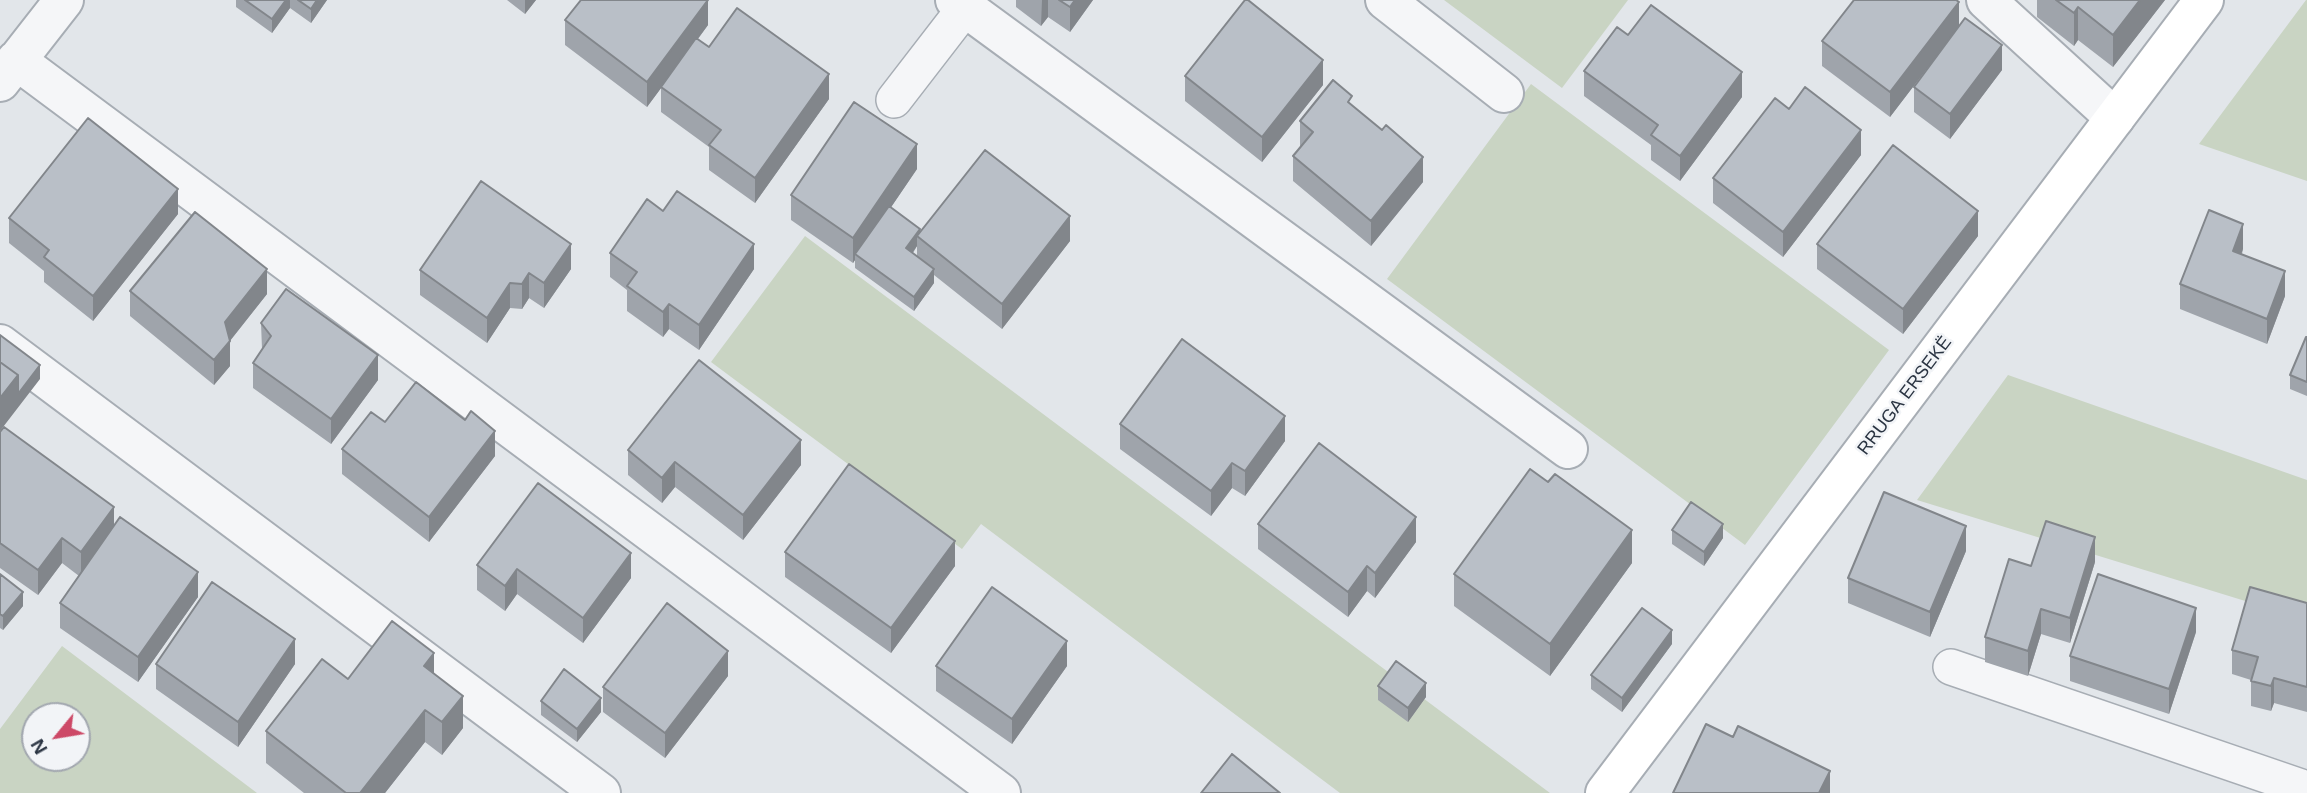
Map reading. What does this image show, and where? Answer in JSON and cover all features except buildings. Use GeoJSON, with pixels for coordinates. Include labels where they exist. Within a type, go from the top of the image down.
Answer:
{"type":"FeatureCollection","features":[{"type":"Feature","properties":{"kind":"street"},"geometry":{"type":"LineString","coordinates":[[64,0],[8,71],[1001,793]]}},
{"type":"Feature","properties":{"kind":"street"},"geometry":{"type":"LineString","coordinates":[[1385,0],[1504,93]]}},
{"type":"Feature","properties":{"kind":"street"},"geometry":{"type":"LineString","coordinates":[[1986,0],[2115,118]]}},
{"type":"Feature","properties":{"kind":"street","name":"RRUGA ERSEKË"},"geometry":{"type":"LineString","coordinates":[[1605,793],[2204,0]]}},
{"type":"Feature","properties":{"kind":"street"},"geometry":{"type":"LineString","coordinates":[[960,4],[1568,449]]}},
{"type":"Feature","properties":{"kind":"street"},"geometry":{"type":"LineString","coordinates":[[0,344],[601,793]]}},
{"type":"Feature","properties":{"kind":"lane"},"geometry":{"type":"LineString","coordinates":[[894,100],[960,4]]}},
{"type":"Feature","properties":{"kind":"lane"},"geometry":{"type":"LineString","coordinates":[[1951,667],[2307,789]]}},
{"type":"Feature","properties":{"kind":"green space"},"geometry":{"type":"Polygon","coordinates":[[[1444,0],[1628,0],[1562,88],[1444,0]]]}},
{"type":"Feature","properties":{"kind":"green space"},"geometry":{"type":"Polygon","coordinates":[[[2307,0],[2307,181],[2199,144],[2307,0]]]}},
{"type":"Feature","properties":{"kind":"green space"},"geometry":{"type":"Polygon","coordinates":[[[1531,84],[1889,350],[1745,545],[1387,279],[1531,84]]]}},
{"type":"Feature","properties":{"kind":"green space"},"geometry":{"type":"Polygon","coordinates":[[[805,236],[1550,793],[1340,793],[981,524],[962,549],[711,362],[805,236]]]}},
{"type":"Feature","properties":{"kind":"green space"},"geometry":{"type":"Polygon","coordinates":[[[2008,375],[2307,480],[2307,620],[1917,500],[2008,375]]]}},
{"type":"Feature","properties":{"kind":"green space"},"geometry":{"type":"Polygon","coordinates":[[[62,646],[257,793],[0,793],[0,729],[62,646]]]}}]}
